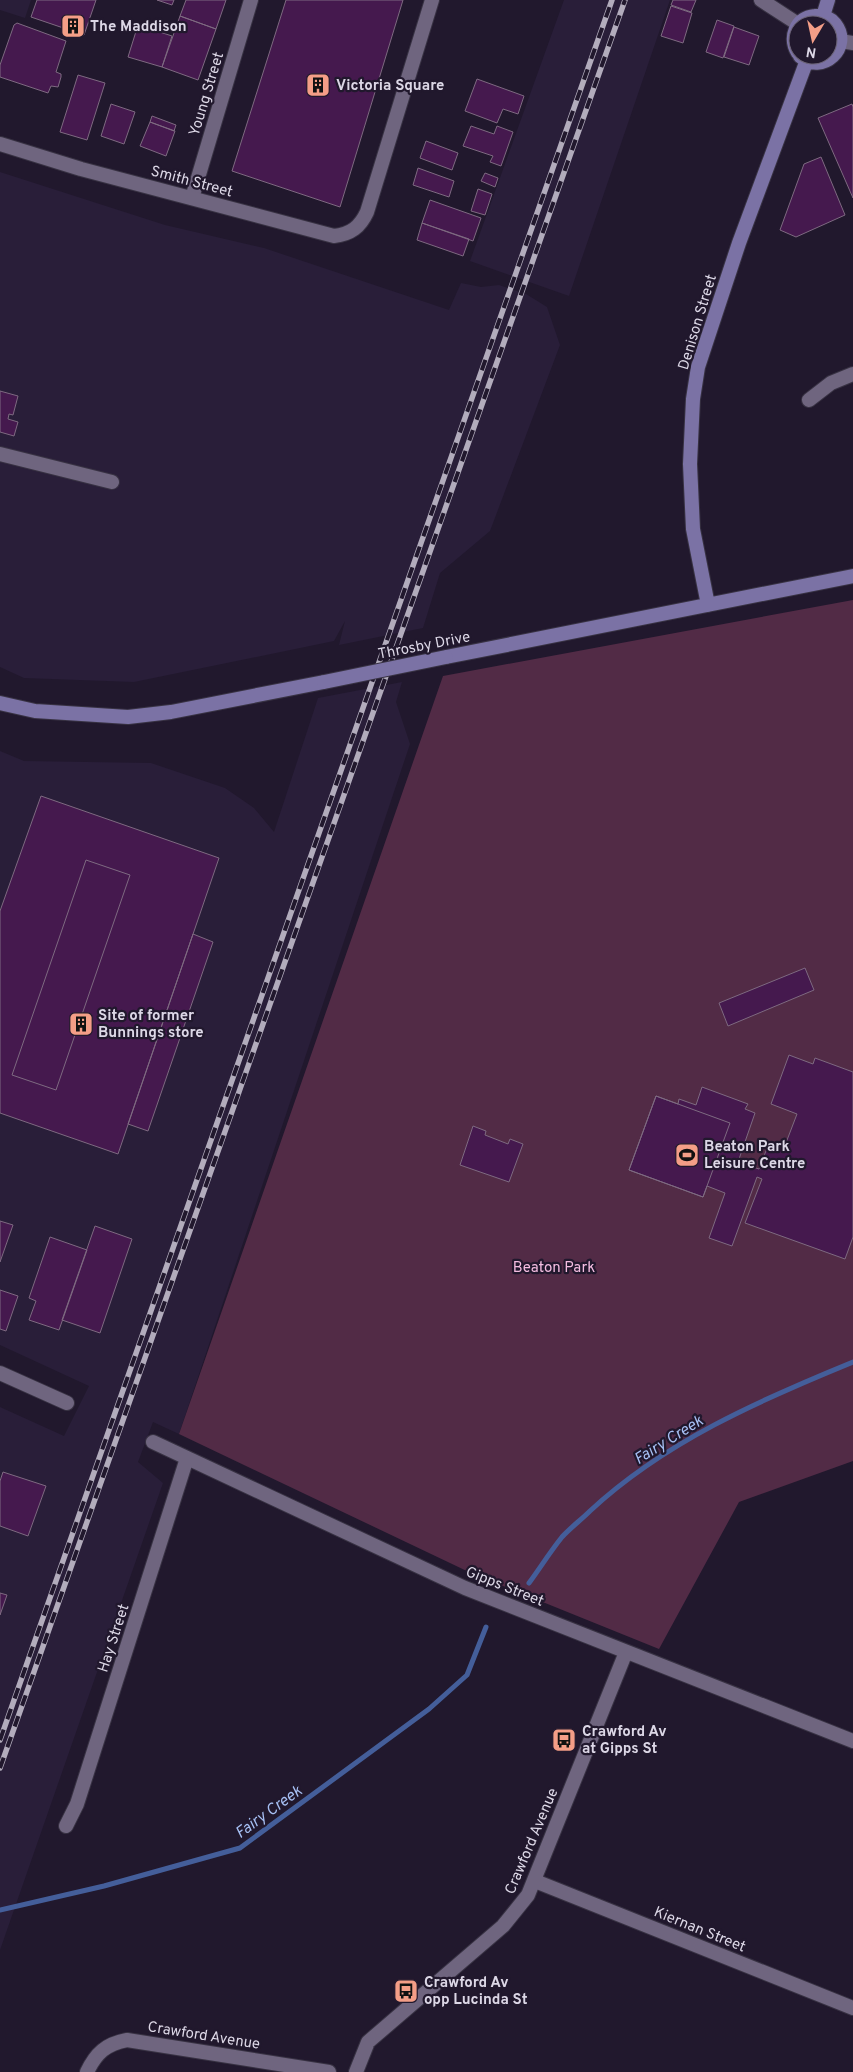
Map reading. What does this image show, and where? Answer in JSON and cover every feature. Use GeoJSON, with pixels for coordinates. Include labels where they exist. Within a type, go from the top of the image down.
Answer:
{"type":"FeatureCollection","features":[{"type":"Feature","properties":{"kind":"main road"},"geometry":{"type":"LineString","coordinates":[[823,15],[828,0]]}},
{"type":"Feature","properties":{"kind":"main road"},"geometry":{"type":"LineString","coordinates":[[838,26],[847,42],[838,51]]}},
{"type":"Feature","properties":{"kind":"main road","name":"Denison Street"},"geometry":{"type":"LineString","coordinates":[[708,605],[693,530],[690,464],[692,399],[698,367],[798,65]]}},
{"type":"Feature","properties":{"kind":"main road","name":"Throsby Drive"},"geometry":{"type":"LineString","coordinates":[[0,703],[35,711],[128,717],[171,712],[853,576]]}},
{"type":"Feature","properties":{"kind":"street","name":"Young Street"},"geometry":{"type":"LineString","coordinates":[[192,198],[251,0]]}},
{"type":"Feature","properties":{"kind":"street","name":"Smith Street"},"geometry":{"type":"LineString","coordinates":[[0,144],[81,169],[334,236],[345,235],[362,222],[367,212],[432,0]]}},
{"type":"Feature","properties":{"kind":"street"},"geometry":{"type":"LineString","coordinates":[[761,0],[788,18]]}},
{"type":"Feature","properties":{"kind":"street"},"geometry":{"type":"LineString","coordinates":[[808,400],[831,383],[853,374]]}},
{"type":"Feature","properties":{"kind":"street"},"geometry":{"type":"LineString","coordinates":[[0,454],[112,482]]}},
{"type":"Feature","properties":{"kind":"street"},"geometry":{"type":"LineString","coordinates":[[0,1373],[68,1403]]}},
{"type":"Feature","properties":{"kind":"street","name":"Gipps Street"},"geometry":{"type":"LineString","coordinates":[[153,1442],[465,1588],[853,1741]]}},
{"type":"Feature","properties":{"kind":"street","name":"Hay Street"},"geometry":{"type":"LineString","coordinates":[[66,1826],[77,1804],[187,1458]]}},
{"type":"Feature","properties":{"kind":"street","name":"Crawford Avenue"},"geometry":{"type":"LineString","coordinates":[[356,2072],[368,2042],[503,1926],[522,1905],[535,1881],[626,1652]]}},
{"type":"Feature","properties":{"kind":"street","name":"Kiernan Street"},"geometry":{"type":"LineString","coordinates":[[535,1881],[853,2008]]}},
{"type":"Feature","properties":{"kind":"street","name":"Crawford Avenue"},"geometry":{"type":"LineString","coordinates":[[87,2072],[98,2054],[106,2046],[127,2040],[328,2072]]}},
{"type":"Feature","properties":{"kind":"shaded area"},"geometry":{"type":"Polygon","coordinates":[[[0,0],[31,0],[25,18],[0,10],[0,0]]]}},
{"type":"Feature","properties":{"kind":"shaded area"},"geometry":{"type":"Polygon","coordinates":[[[564,0],[670,0],[569,296],[470,261],[564,0]]]}},
{"type":"Feature","properties":{"kind":"shaded area"},"geometry":{"type":"Polygon","coordinates":[[[0,172],[165,225],[264,248],[449,310],[461,283],[481,287],[499,285],[526,294],[547,307],[560,345],[490,531],[440,573],[423,628],[339,645],[345,621],[334,641],[134,682],[24,678],[0,667],[0,172]]]}},
{"type":"Feature","properties":{"kind":"shaded area"},"geometry":{"type":"Polygon","coordinates":[[[402,682],[396,702],[410,744],[179,1434],[153,1422],[138,1462],[163,1483],[0,1950],[0,1407],[64,1436],[89,1386],[0,1345],[0,751],[24,761],[151,763],[225,788],[254,808],[274,832],[318,698],[402,682]]]}},
{"type":"Feature","properties":{"kind":"green space","name":"Beaton Park"},"geometry":{"type":"Polygon","coordinates":[[[853,600],[853,1461],[739,1502],[659,1649],[471,1573],[179,1434],[443,676],[853,600]]]}},
{"type":"Feature","properties":{"kind":"building","name":"The Maddison"},"geometry":{"type":"Polygon","coordinates":[[[37,0],[96,0],[84,35],[31,17],[37,0]]]}},
{"type":"Feature","properties":{"kind":"building"},"geometry":{"type":"Polygon","coordinates":[[[157,0],[174,0],[172,5],[157,0]]]}},
{"type":"Feature","properties":{"kind":"building"},"geometry":{"type":"Polygon","coordinates":[[[186,0],[226,0],[216,29],[180,16],[186,0]]]}},
{"type":"Feature","properties":{"kind":"building","name":"Victoria Square"},"geometry":{"type":"Polygon","coordinates":[[[286,0],[403,0],[340,207],[232,171],[286,0]]]}},
{"type":"Feature","properties":{"kind":"building"},"geometry":{"type":"Polygon","coordinates":[[[673,0],[696,0],[691,12],[671,5],[673,0]]]}},
{"type":"Feature","properties":{"kind":"building"},"geometry":{"type":"Polygon","coordinates":[[[671,6],[692,13],[683,43],[661,36],[671,6]]]}},
{"type":"Feature","properties":{"kind":"building"},"geometry":{"type":"Polygon","coordinates":[[[180,16],[216,29],[198,80],[162,67],[180,16]]]}},
{"type":"Feature","properties":{"kind":"building"},"geometry":{"type":"Polygon","coordinates":[[[717,20],[734,26],[723,58],[706,52],[717,20]]]}},
{"type":"Feature","properties":{"kind":"building"},"geometry":{"type":"Polygon","coordinates":[[[17,23],[66,41],[56,72],[61,74],[58,87],[51,86],[48,93],[0,77],[0,65],[14,25],[17,23]]]}},
{"type":"Feature","properties":{"kind":"building"},"geometry":{"type":"Polygon","coordinates":[[[138,25],[172,36],[162,67],[128,57],[138,25]]]}},
{"type":"Feature","properties":{"kind":"building"},"geometry":{"type":"Polygon","coordinates":[[[734,27],[759,36],[749,65],[724,57],[734,27]]]}},
{"type":"Feature","properties":{"kind":"building"},"geometry":{"type":"Polygon","coordinates":[[[78,75],[105,83],[87,140],[60,132],[78,75]]]}},
{"type":"Feature","properties":{"kind":"building"},"geometry":{"type":"Polygon","coordinates":[[[477,79],[524,96],[518,114],[503,109],[497,123],[465,111],[477,79]]]}},
{"type":"Feature","properties":{"kind":"building"},"geometry":{"type":"Polygon","coordinates":[[[111,104],[135,112],[124,144],[101,136],[111,104]]]}},
{"type":"Feature","properties":{"kind":"building"},"geometry":{"type":"Polygon","coordinates":[[[852,104],[853,107],[853,198],[818,118],[852,104]]]}},
{"type":"Feature","properties":{"kind":"building"},"geometry":{"type":"Polygon","coordinates":[[[152,116],[176,125],[174,131],[150,122],[152,116]]]}},
{"type":"Feature","properties":{"kind":"building"},"geometry":{"type":"Polygon","coordinates":[[[150,122],[175,131],[166,156],[140,146],[150,122]]]}},
{"type":"Feature","properties":{"kind":"building"},"geometry":{"type":"Polygon","coordinates":[[[471,126],[494,134],[497,126],[513,132],[501,166],[490,162],[493,156],[463,146],[471,126]]]}},
{"type":"Feature","properties":{"kind":"building"},"geometry":{"type":"Polygon","coordinates":[[[426,141],[458,153],[452,170],[420,158],[426,141]]]}},
{"type":"Feature","properties":{"kind":"building"},"geometry":{"type":"Polygon","coordinates":[[[821,157],[845,215],[796,237],[780,230],[804,164],[821,157]]]}},
{"type":"Feature","properties":{"kind":"building"},"geometry":{"type":"Polygon","coordinates":[[[418,168],[454,181],[449,197],[413,185],[418,168]]]}},
{"type":"Feature","properties":{"kind":"building"},"geometry":{"type":"Polygon","coordinates":[[[485,173],[498,178],[495,187],[481,181],[485,173]]]}},
{"type":"Feature","properties":{"kind":"building"},"geometry":{"type":"Polygon","coordinates":[[[478,189],[492,194],[485,215],[471,211],[478,189]]]}},
{"type":"Feature","properties":{"kind":"building"},"geometry":{"type":"Polygon","coordinates":[[[430,200],[481,218],[473,241],[422,223],[430,200]]]}},
{"type":"Feature","properties":{"kind":"building"},"geometry":{"type":"Polygon","coordinates":[[[422,223],[469,239],[463,256],[417,240],[422,223]]]}},
{"type":"Feature","properties":{"kind":"building"},"geometry":{"type":"Polygon","coordinates":[[[0,391],[18,396],[13,415],[9,414],[8,419],[18,422],[14,436],[0,432],[0,391]]]}},
{"type":"Feature","properties":{"kind":"building","name":"Site of former Bunnings store"},"geometry":{"type":"Polygon","coordinates":[[[41,796],[219,858],[118,1154],[0,1113],[0,911],[41,796]]]}},
{"type":"Feature","properties":{"kind":"building"},"geometry":{"type":"Polygon","coordinates":[[[86,860],[130,875],[56,1090],[12,1075],[86,860]]]}},
{"type":"Feature","properties":{"kind":"building"},"geometry":{"type":"Polygon","coordinates":[[[193,934],[213,942],[148,1131],[128,1124],[193,934]]]}},
{"type":"Feature","properties":{"kind":"building"},"geometry":{"type":"Polygon","coordinates":[[[805,968],[814,990],[728,1026],[719,1003],[805,968]]]}},
{"type":"Feature","properties":{"kind":"building","name":"Beaton Park Leisure Centre"},"geometry":{"type":"Polygon","coordinates":[[[789,1055],[813,1064],[815,1058],[853,1072],[853,1237],[845,1259],[745,1223],[762,1179],[757,1177],[732,1246],[709,1238],[725,1193],[707,1186],[703,1197],[629,1170],[656,1096],[678,1104],[679,1099],[696,1105],[702,1087],[748,1104],[745,1109],[755,1113],[738,1162],[759,1169],[769,1143],[784,1148],[797,1114],[771,1104],[789,1055]]]}},
{"type":"Feature","properties":{"kind":"building"},"geometry":{"type":"Polygon","coordinates":[[[656,1096],[730,1123],[703,1197],[629,1170],[656,1096]]]}},
{"type":"Feature","properties":{"kind":"building"},"geometry":{"type":"Polygon","coordinates":[[[473,1126],[486,1131],[485,1135],[508,1144],[510,1139],[523,1144],[509,1182],[460,1165],[473,1126]]]}},
{"type":"Feature","properties":{"kind":"building"},"geometry":{"type":"Polygon","coordinates":[[[0,1221],[13,1225],[0,1262],[0,1221]]]}},
{"type":"Feature","properties":{"kind":"building"},"geometry":{"type":"Polygon","coordinates":[[[95,1226],[132,1239],[100,1333],[62,1320],[95,1226]]]}},
{"type":"Feature","properties":{"kind":"building"},"geometry":{"type":"Polygon","coordinates":[[[50,1237],[87,1250],[59,1330],[29,1320],[36,1301],[29,1298],[50,1237]]]}},
{"type":"Feature","properties":{"kind":"building"},"geometry":{"type":"Polygon","coordinates":[[[0,1290],[18,1296],[6,1331],[0,1329],[0,1290]]]}},
{"type":"Feature","properties":{"kind":"building"},"geometry":{"type":"Polygon","coordinates":[[[3,1472],[46,1486],[28,1536],[0,1526],[0,1481],[3,1472]]]}},
{"type":"Feature","properties":{"kind":"building"},"geometry":{"type":"Polygon","coordinates":[[[0,1593],[7,1595],[0,1615],[0,1593]]]}},
{"type":"Feature","properties":{"kind":"waterway","name":"Fairy Creek"},"geometry":{"type":"LineString","coordinates":[[529,1583],[565,1534],[619,1486],[649,1464],[714,1425],[783,1392],[853,1362]]}},
{"type":"Feature","properties":{"kind":"waterway","name":"Fairy Creek"},"geometry":{"type":"LineString","coordinates":[[0,1910],[104,1886],[240,1848],[429,1709],[467,1675],[486,1627]]}},
{"type":"Feature","properties":{"kind":"railway"},"geometry":{"type":"LineString","coordinates":[[0,1740],[612,0]]}},
{"type":"Feature","properties":{"kind":"railway"},"geometry":{"type":"LineString","coordinates":[[0,1768],[625,0]]}},
{"type":"Feature","properties":{"kind":"place","name":"The Maddison"},"geometry":{"type":"Point","coordinates":[73,26]}},
{"type":"Feature","properties":{"kind":"place","name":"Victoria Square"},"geometry":{"type":"Point","coordinates":[318,85]}},
{"type":"Feature","properties":{"kind":"place","name":"Site of former Bunnings store"},"geometry":{"type":"Point","coordinates":[81,1024]}},
{"type":"Feature","properties":{"kind":"place","name":"Beaton Park Leisure Centre"},"geometry":{"type":"Point","coordinates":[687,1155]}},
{"type":"Feature","properties":{"kind":"place","name":"Crawford Av at Gipps St"},"geometry":{"type":"Point","coordinates":[564,1740]}},
{"type":"Feature","properties":{"kind":"place","name":"Crawford Av opp Lucinda St"},"geometry":{"type":"Point","coordinates":[406,1991]}}]}
